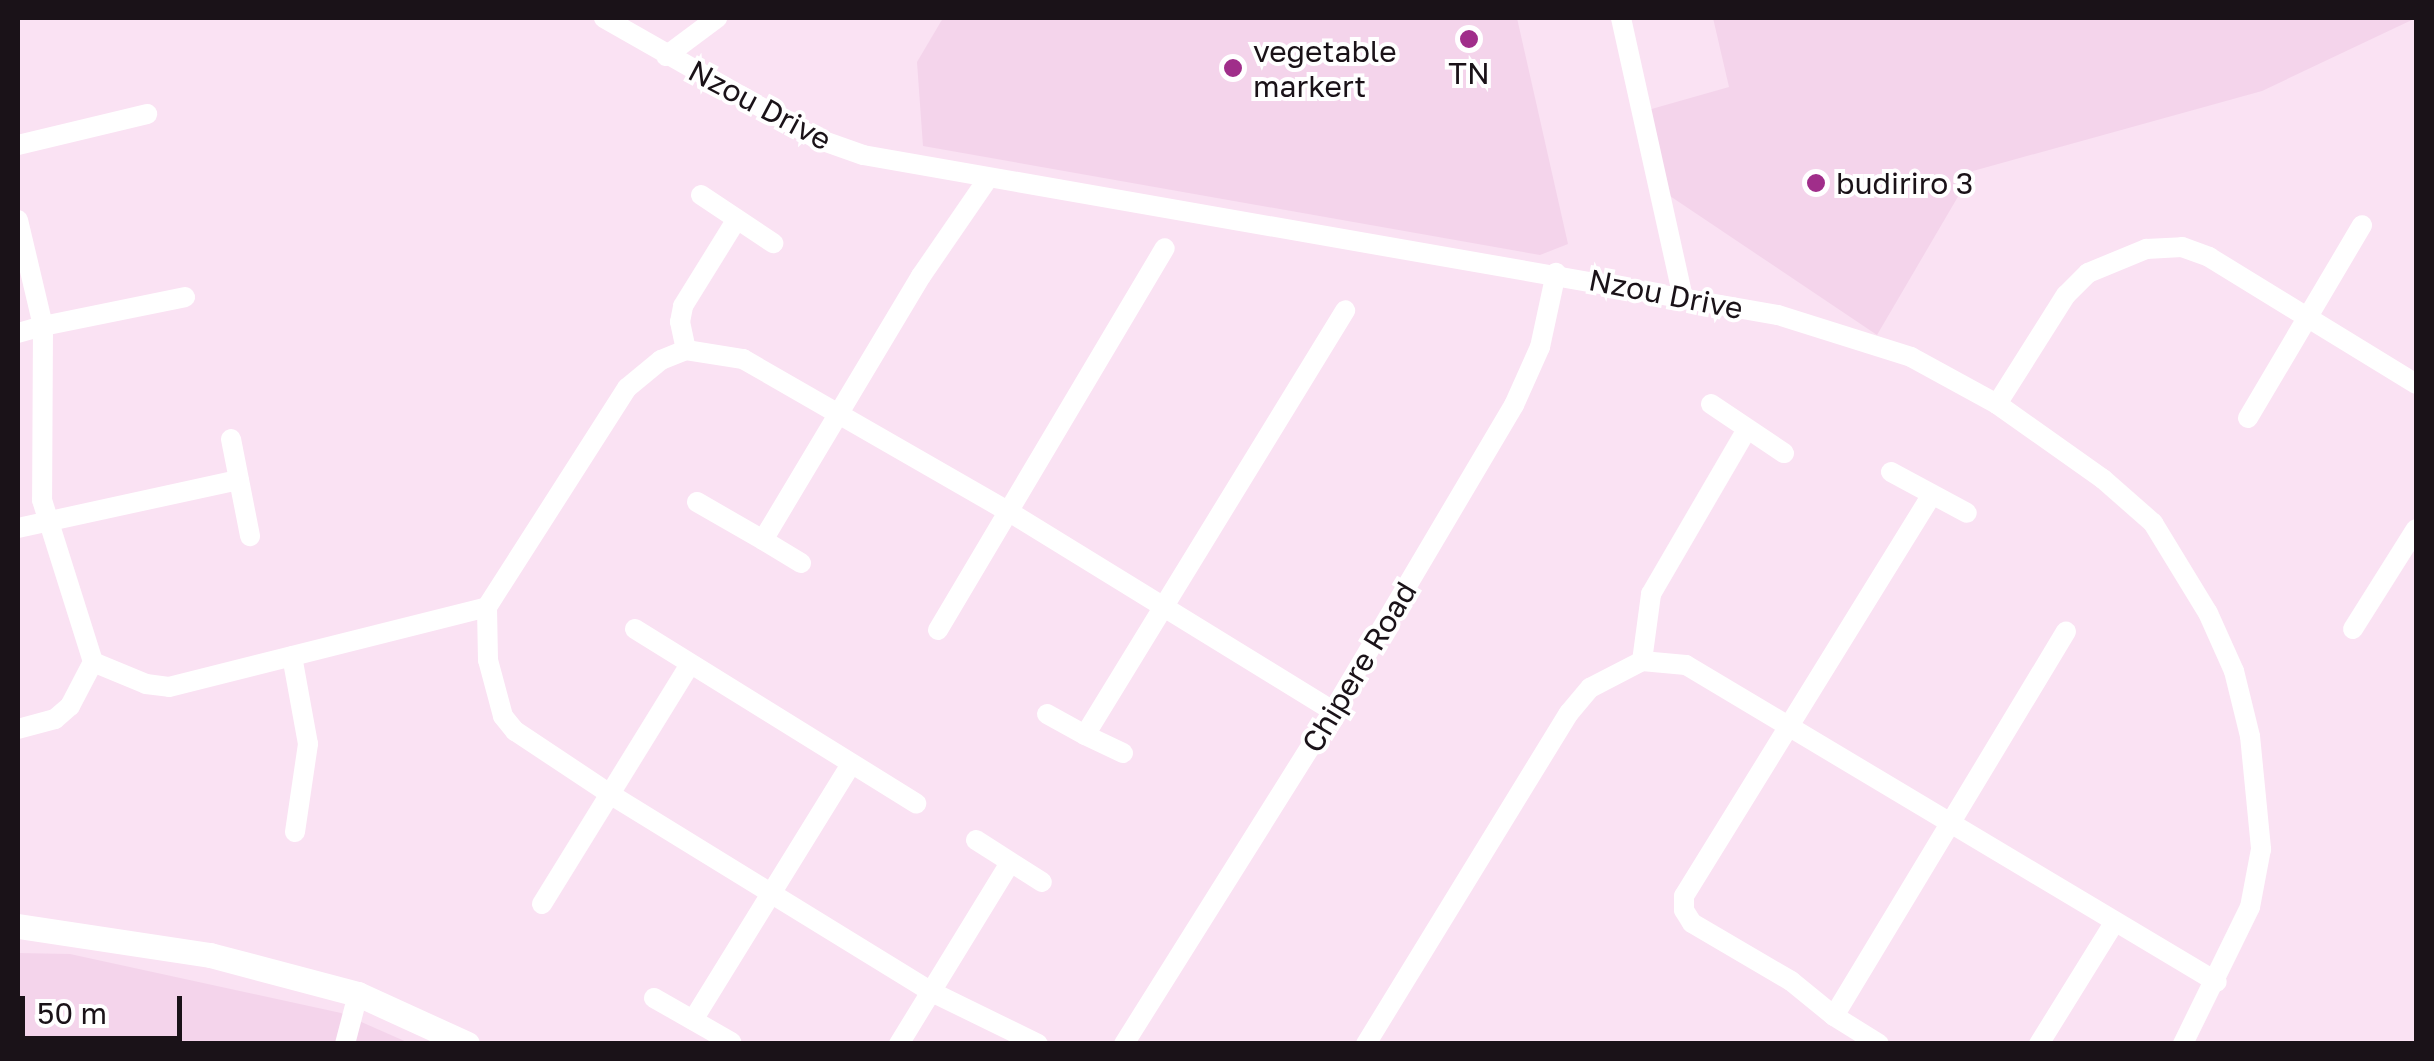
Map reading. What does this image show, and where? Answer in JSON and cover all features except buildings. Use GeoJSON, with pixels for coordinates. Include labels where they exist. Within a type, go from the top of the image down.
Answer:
{"type":"FeatureCollection","features":[{"type":"Feature","properties":{"kind":"street","name":"Nzou Drive"},"geometry":{"type":"LineString","coordinates":[[604,18],[815,138],[863,155],[987,180],[1556,273],[1778,315],[1866,339],[1911,357],[1997,404],[2103,478],[2153,524],[2208,613],[2234,671],[2250,736],[2261,849],[2250,907],[2183,1044]]}},
{"type":"Feature","properties":{"kind":"street"},"geometry":{"type":"LineString","coordinates":[[666,56],[717,18]]}},
{"type":"Feature","properties":{"kind":"street"},"geometry":{"type":"LineString","coordinates":[[1621,18],[1683,297]]}},
{"type":"Feature","properties":{"kind":"street"},"geometry":{"type":"LineString","coordinates":[[18,145],[148,114]]}},
{"type":"Feature","properties":{"kind":"street"},"geometry":{"type":"LineString","coordinates":[[763,540],[921,276],[987,180]]}},
{"type":"Feature","properties":{"kind":"street"},"geometry":{"type":"LineString","coordinates":[[701,195],[773,243]]}},
{"type":"Feature","properties":{"kind":"street"},"geometry":{"type":"LineString","coordinates":[[686,350],[680,322],[682,306],[737,219]]}},
{"type":"Feature","properties":{"kind":"street"},"geometry":{"type":"LineString","coordinates":[[18,220],[42,326],[41,482],[46,519],[93,662],[70,706],[54,719],[18,729]]}},
{"type":"Feature","properties":{"kind":"street"},"geometry":{"type":"LineString","coordinates":[[2248,418],[2362,225]]}},
{"type":"Feature","properties":{"kind":"street"},"geometry":{"type":"LineString","coordinates":[[938,630],[1165,248]]}},
{"type":"Feature","properties":{"kind":"street"},"geometry":{"type":"LineString","coordinates":[[1997,404],[2077,284],[2088,273],[2146,248],[2182,248],[2210,257],[2416,384]]}},
{"type":"Feature","properties":{"kind":"street","name":"Chipere Road"},"geometry":{"type":"LineString","coordinates":[[1124,1044],[1333,712],[1522,390],[1540,347],[1556,273]]}},
{"type":"Feature","properties":{"kind":"street"},"geometry":{"type":"LineString","coordinates":[[18,333],[186,297]]}},
{"type":"Feature","properties":{"kind":"street"},"geometry":{"type":"LineString","coordinates":[[1085,734],[1346,310]]}},
{"type":"Feature","properties":{"kind":"street"},"geometry":{"type":"LineString","coordinates":[[1038,1044],[930,991],[610,794],[515,730],[502,716],[493,692],[487,607],[627,388],[660,360],[686,350],[743,360],[1010,513],[1333,712]]}},
{"type":"Feature","properties":{"kind":"street"},"geometry":{"type":"LineString","coordinates":[[1712,404],[1784,453]]}},
{"type":"Feature","properties":{"kind":"street"},"geometry":{"type":"LineString","coordinates":[[1642,661],[1652,594],[1748,429]]}},
{"type":"Feature","properties":{"kind":"street"},"geometry":{"type":"LineString","coordinates":[[231,439],[250,536]]}},
{"type":"Feature","properties":{"kind":"street"},"geometry":{"type":"LineString","coordinates":[[1891,472],[1967,512]]}},
{"type":"Feature","properties":{"kind":"street"},"geometry":{"type":"LineString","coordinates":[[18,528],[239,480]]}},
{"type":"Feature","properties":{"kind":"street"},"geometry":{"type":"LineString","coordinates":[[1878,1044],[1834,1016],[1791,980],[1692,923],[1684,910],[1684,896],[1932,495]]}},
{"type":"Feature","properties":{"kind":"street"},"geometry":{"type":"LineString","coordinates":[[697,502],[801,563]]}},
{"type":"Feature","properties":{"kind":"street"},"geometry":{"type":"LineString","coordinates":[[2353,629],[2416,530]]}},
{"type":"Feature","properties":{"kind":"street"},"geometry":{"type":"LineString","coordinates":[[93,662],[146,684],[169,688],[487,607]]}},
{"type":"Feature","properties":{"kind":"street"},"geometry":{"type":"LineString","coordinates":[[635,630],[916,803]]}},
{"type":"Feature","properties":{"kind":"street"},"geometry":{"type":"LineString","coordinates":[[1834,1016],[2066,632]]}},
{"type":"Feature","properties":{"kind":"street"},"geometry":{"type":"LineString","coordinates":[[292,656],[308,744],[295,832]]}},
{"type":"Feature","properties":{"kind":"street"},"geometry":{"type":"LineString","coordinates":[[1366,1044],[1569,712],[1590,688],[1642,661],[1686,666],[2216,982]]}},
{"type":"Feature","properties":{"kind":"street"},"geometry":{"type":"LineString","coordinates":[[542,904],[690,664]]}},
{"type":"Feature","properties":{"kind":"street"},"geometry":{"type":"LineString","coordinates":[[1046,714],[1123,753]]}},
{"type":"Feature","properties":{"kind":"street"},"geometry":{"type":"LineString","coordinates":[[694,1020],[851,764]]}},
{"type":"Feature","properties":{"kind":"street"},"geometry":{"type":"LineString","coordinates":[[976,840],[1042,882]]}},
{"type":"Feature","properties":{"kind":"street"},"geometry":{"type":"LineString","coordinates":[[899,1044],[1010,863]]}},
{"type":"Feature","properties":{"kind":"street"},"geometry":{"type":"LineString","coordinates":[[2040,1044],[2114,923]]}},
{"type":"Feature","properties":{"kind":"street"},"geometry":{"type":"LineString","coordinates":[[18,926],[210,955],[358,994],[468,1044]]}},
{"type":"Feature","properties":{"kind":"street"},"geometry":{"type":"LineString","coordinates":[[345,1044],[358,994]]}},
{"type":"Feature","properties":{"kind":"street"},"geometry":{"type":"LineString","coordinates":[[654,998],[731,1042]]}},
{"type":"Feature","properties":{"kind":"shaded area"},"geometry":{"type":"Polygon","coordinates":[[[943,18],[1517,18],[1568,244],[1540,255],[923,146],[917,62],[943,18]]]}},
{"type":"Feature","properties":{"kind":"shaded area","name":"budiriro 3"},"geometry":{"type":"Polygon","coordinates":[[[1713,18],[2416,18],[2262,91],[1973,171],[1877,335],[1670,196],[1648,110],[1729,87],[1713,18]]]}},
{"type":"Feature","properties":{"kind":"shaded area"},"geometry":{"type":"Polygon","coordinates":[[[18,953],[70,954],[341,1013],[409,1043],[18,1044],[18,953]]]}},
{"type":"Feature","properties":{"kind":"place","name":"TN"},"geometry":{"type":"Point","coordinates":[1469,39]}},
{"type":"Feature","properties":{"kind":"place","name":"vegetable markert"},"geometry":{"type":"Point","coordinates":[1233,68]}},
{"type":"Feature","properties":{"kind":"place","name":"budiriro 3"},"geometry":{"type":"Point","coordinates":[1816,183]}}]}
